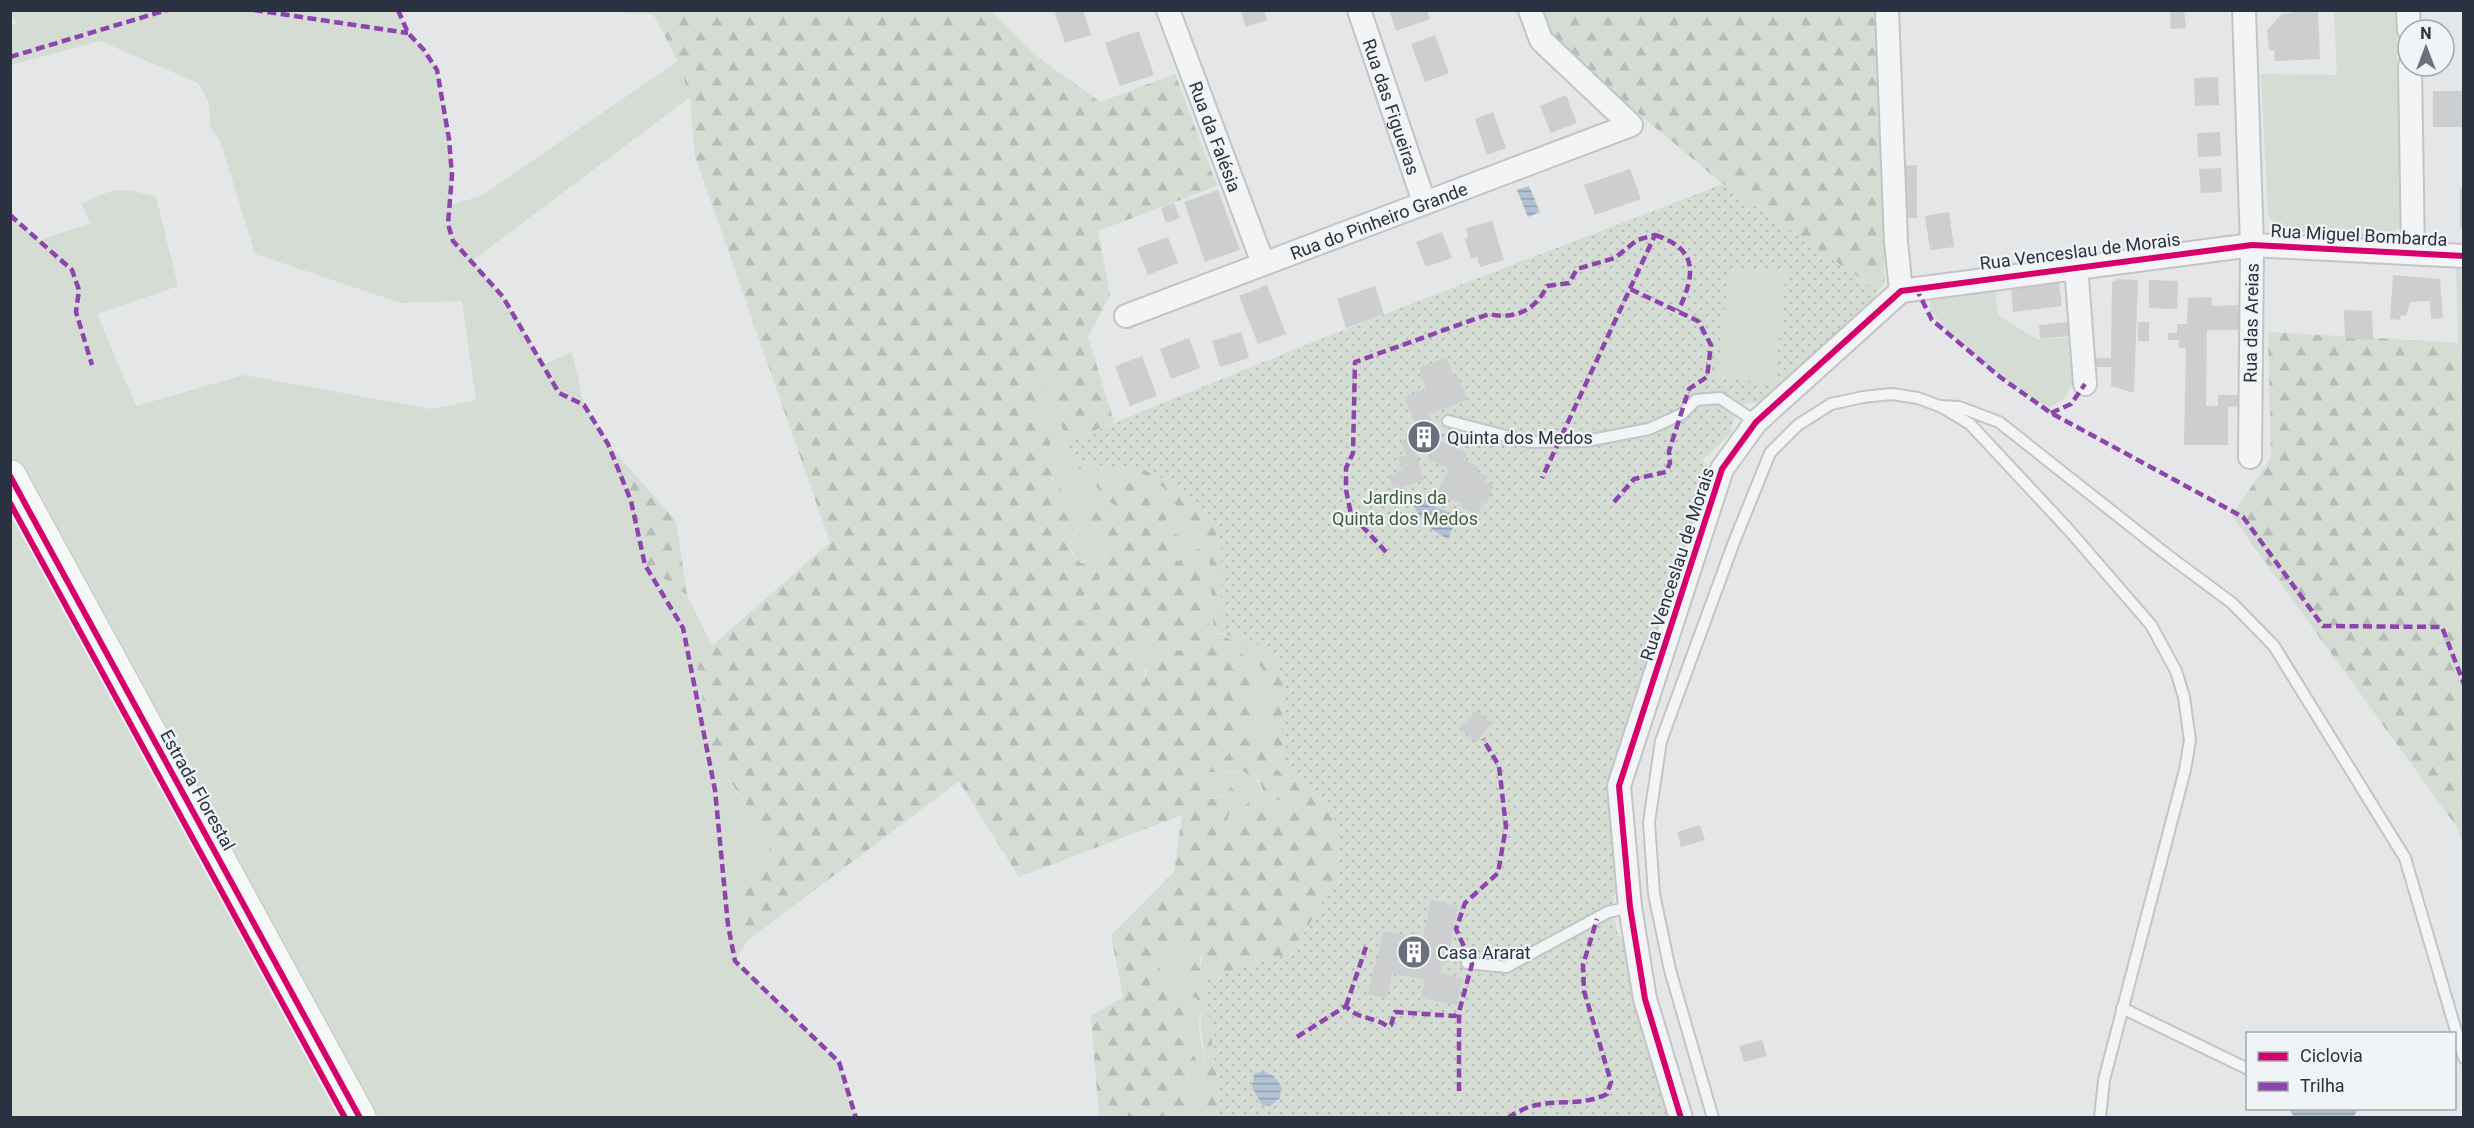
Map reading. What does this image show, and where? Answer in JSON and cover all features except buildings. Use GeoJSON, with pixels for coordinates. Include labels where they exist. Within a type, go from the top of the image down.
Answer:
{"type":"FeatureCollection","features":[{"type":"Feature","properties":{"kind":"main road","name":"Estrada Florestal"},"geometry":{"type":"LineString","coordinates":[[10,476],[360,1118]]}},
{"type":"Feature","properties":{"kind":"street","name":"Rua da Falésia"},"geometry":{"type":"LineString","coordinates":[[1168,10],[1263,263]]}},
{"type":"Feature","properties":{"kind":"street","name":"Rua das Figueiras"},"geometry":{"type":"LineString","coordinates":[[1359,10],[1424,202]]}},
{"type":"Feature","properties":{"kind":"street","name":"Rua do Pinheiro Grande"},"geometry":{"type":"LineString","coordinates":[[1126,316],[1631,125],[1541,40],[1530,10]]}},
{"type":"Feature","properties":{"kind":"street"},"geometry":{"type":"LineString","coordinates":[[1887,10],[1896,242],[1901,291]]}},
{"type":"Feature","properties":{"kind":"street","name":"Rua das Areias"},"geometry":{"type":"LineString","coordinates":[[2244,10],[2252,245],[2250,457]]}},
{"type":"Feature","properties":{"kind":"street"},"geometry":{"type":"LineString","coordinates":[[2410,78],[2413,253]]}},
{"type":"Feature","properties":{"kind":"street","name":"Rua Venceslau de Morais"},"geometry":{"type":"LineString","coordinates":[[1681,1118],[1645,999],[1630,907],[1619,786],[1722,468],[1756,422],[1901,291],[2076,266],[2252,245]]}},
{"type":"Feature","properties":{"kind":"street","name":"Rua Miguel Bombarda"},"geometry":{"type":"LineString","coordinates":[[2252,245],[2463,256]]}},
{"type":"Feature","properties":{"kind":"street"},"geometry":{"type":"LineString","coordinates":[[2076,266],[2085,384]]}},
{"type":"Feature","properties":{"kind":"lane"},"geometry":{"type":"LineString","coordinates":[[1713,1118],[1670,970],[1654,894],[1649,822],[1661,741],[1734,542],[1770,453],[1798,425],[1831,404],[1863,396],[1892,394],[1918,398],[1970,424],[2068,529],[2151,626],[2176,671],[2184,697],[2190,740],[2185,770],[2104,1080],[2100,1118]]}},
{"type":"Feature","properties":{"kind":"lane"},"geometry":{"type":"LineString","coordinates":[[1448,421],[1529,442],[1586,441],[1649,429],[1682,414],[1696,400],[1720,398],[1737,412],[1756,422]]}},
{"type":"Feature","properties":{"kind":"lane"},"geometry":{"type":"LineString","coordinates":[[1938,406],[1959,407],[1999,422],[2166,555],[2232,603],[2274,646],[2404,858],[2455,1032]]}},
{"type":"Feature","properties":{"kind":"lane"},"geometry":{"type":"LineString","coordinates":[[1467,963],[1506,967],[1608,912],[1630,907]]}},
{"type":"Feature","properties":{"kind":"lane"},"geometry":{"type":"LineString","coordinates":[[2122,1008],[2246,1069]]}},
{"type":"Feature","properties":{"kind":"lane"},"geometry":{"type":"LineString","coordinates":[[2456,1035],[2463,1059]]}},
{"type":"Feature","properties":{"kind":"green space"},"geometry":{"type":"Polygon","coordinates":[[[11,11],[398,11],[408,33],[424,50],[437,70],[449,139],[452,175],[450,205],[481,196],[678,61],[690,97],[473,260],[503,297],[543,365],[572,352],[584,405],[608,444],[631,501],[645,565],[687,595],[712,646],[697,660],[729,781],[773,844],[741,892],[747,941],[735,961],[839,1062],[856,1117],[11,1117],[10,215],[41,242],[45,238],[90,224],[82,204],[102,194],[126,190],[156,197],[178,286],[97,314],[136,406],[244,375],[431,409],[476,400],[462,301],[401,303],[255,254],[221,143],[210,126],[209,103],[198,83],[100,41],[11,65],[11,26],[16,23],[11,11]]]}},
{"type":"Feature","properties":{"kind":"green space"},"geometry":{"type":"Polygon","coordinates":[[[626,11],[991,11],[1038,57],[1100,102],[1175,74],[1217,186],[1098,231],[1110,295],[1088,337],[1114,422],[1069,442],[1074,462],[1145,470],[1182,487],[1209,514],[1221,541],[1223,626],[1251,640],[1277,661],[1284,690],[1281,728],[1285,767],[1326,805],[1340,834],[1337,878],[1292,953],[1204,979],[1219,1094],[1219,1117],[1201,1115],[1196,1108],[1206,1089],[1201,1082],[1201,1077],[1205,1072],[1201,1024],[1202,1002],[1192,996],[1187,973],[1190,968],[1184,966],[1184,951],[1191,949],[1197,967],[1200,968],[1204,950],[1200,949],[1198,943],[1192,948],[1185,944],[1186,941],[1180,942],[1175,939],[1161,947],[1146,946],[1156,958],[1167,988],[1189,1008],[1188,1017],[1177,1030],[1177,1037],[1188,1043],[1198,1064],[1186,1075],[1189,1092],[1196,1095],[1197,1101],[1187,1117],[1099,1117],[1091,1016],[1123,997],[1111,935],[1174,872],[1182,815],[1019,877],[959,781],[747,941],[741,892],[773,844],[713,756],[696,660],[830,542],[695,156],[690,97],[678,61],[653,14],[626,11]],[[1055,370],[1043,378],[1034,375],[1043,382],[1043,392],[1038,389],[1040,402],[1017,421],[1024,425],[1042,416],[1050,426],[1053,437],[1049,446],[1057,458],[1056,463],[1046,467],[1051,470],[1052,480],[1056,480],[1065,497],[1059,501],[1068,501],[1061,508],[1072,506],[1084,521],[1074,533],[1069,546],[1073,555],[1082,564],[1095,554],[1101,560],[1103,573],[1072,612],[1075,620],[1102,621],[1110,616],[1103,609],[1088,611],[1120,578],[1115,570],[1108,567],[1102,535],[1093,532],[1082,497],[1086,492],[1114,508],[1116,506],[1104,498],[1096,486],[1099,481],[1121,481],[1132,484],[1140,490],[1141,481],[1145,480],[1155,492],[1145,498],[1162,499],[1172,512],[1147,544],[1171,531],[1187,541],[1179,551],[1177,562],[1199,548],[1208,586],[1194,598],[1207,612],[1210,634],[1214,638],[1228,638],[1261,675],[1256,707],[1259,727],[1234,735],[1213,732],[1227,741],[1227,757],[1234,740],[1253,736],[1262,738],[1273,766],[1294,785],[1281,768],[1268,737],[1267,676],[1251,653],[1229,635],[1214,632],[1209,553],[1164,488],[1151,478],[1113,467],[1100,473],[1094,471],[1093,467],[1075,470],[1060,421],[1051,412],[1055,370]],[[1146,643],[1137,648],[1140,652],[1138,667],[1125,686],[1131,686],[1137,678],[1144,682],[1150,660],[1173,650],[1184,651],[1190,644],[1154,648],[1146,643]],[[1243,771],[1210,772],[1185,782],[1199,782],[1203,787],[1202,793],[1211,799],[1219,798],[1234,784],[1247,785],[1240,806],[1229,815],[1227,828],[1214,837],[1228,836],[1238,825],[1239,811],[1259,793],[1272,804],[1270,811],[1278,809],[1286,802],[1265,796],[1259,780],[1243,771]]]}},
{"type":"Feature","properties":{"kind":"green space"},"geometry":{"type":"Polygon","coordinates":[[[1538,11],[1878,11],[1885,283],[1878,291],[1723,184],[1553,42],[1538,11]]]}},
{"type":"Feature","properties":{"kind":"green space"},"geometry":{"type":"Polygon","coordinates":[[[2334,11],[2396,11],[2396,78],[2398,78],[2402,225],[2384,240],[2281,231],[2268,216],[2261,74],[2337,75],[2334,11]]]}},
{"type":"Feature","properties":{"kind":"green space","name":"Jardins da Quinta dos Medos"},"geometry":{"type":"Polygon","coordinates":[[[1723,184],[1878,291],[1873,302],[1761,404],[1749,403],[1739,409],[1733,420],[1732,432],[1702,461],[1712,470],[1611,783],[1618,881],[1613,903],[1608,906],[1608,912],[1614,915],[1618,936],[1626,939],[1669,1117],[1219,1117],[1219,1093],[1204,979],[1292,953],[1337,878],[1340,834],[1326,805],[1285,767],[1281,728],[1284,690],[1277,661],[1251,640],[1222,626],[1221,541],[1209,514],[1181,487],[1145,470],[1074,462],[1068,442],[1315,341],[1723,184]],[[1730,268],[1717,378],[1774,383],[1786,272],[1730,268]]]}},
{"type":"Feature","properties":{"kind":"green space"},"geometry":{"type":"Polygon","coordinates":[[[1730,268],[1786,272],[1774,383],[1717,378],[1730,268]]]}},
{"type":"Feature","properties":{"kind":"green space"},"geometry":{"type":"Polygon","coordinates":[[[2456,269],[2463,269],[2463,343],[2458,343],[2456,269]]]}},
{"type":"Feature","properties":{"kind":"green space"},"geometry":{"type":"Polygon","coordinates":[[[1994,281],[1998,315],[2038,340],[2070,337],[2073,379],[2071,388],[2059,402],[2048,407],[2018,389],[1968,349],[1930,310],[1930,298],[1994,281]]]}},
{"type":"Feature","properties":{"kind":"green space"},"geometry":{"type":"Polygon","coordinates":[[[2268,332],[2463,343],[2463,849],[2459,830],[2232,516],[2271,457],[2268,332]]]}},
{"type":"Feature","properties":{"kind":"green space"},"geometry":{"type":"Polygon","coordinates":[[[1056,370],[1051,412],[1060,421],[1075,470],[1093,466],[1107,470],[1112,467],[1151,478],[1164,488],[1209,552],[1216,634],[1229,635],[1251,653],[1267,676],[1268,737],[1300,791],[1273,766],[1262,738],[1226,759],[1211,731],[1256,707],[1261,675],[1210,634],[1207,612],[1194,598],[1191,552],[1177,562],[1179,551],[1171,531],[1146,545],[1165,504],[1162,499],[1147,499],[1146,495],[1099,481],[1096,486],[1104,498],[1117,506],[1114,508],[1086,508],[1090,519],[1102,535],[1108,567],[1115,570],[1120,578],[1089,610],[1103,609],[1110,616],[1102,621],[1075,621],[1072,612],[1077,602],[1087,595],[1088,558],[1081,564],[1069,546],[1078,528],[1059,508],[1068,502],[1058,502],[1065,497],[1046,467],[1051,464],[1051,451],[1037,418],[1024,426],[1016,421],[1033,409],[1031,374],[1056,370]]]}},
{"type":"Feature","properties":{"kind":"green space"},"geometry":{"type":"Polygon","coordinates":[[[608,444],[676,521],[687,595],[645,565],[631,501],[608,444]]]}},
{"type":"Feature","properties":{"kind":"green space"},"geometry":{"type":"Polygon","coordinates":[[[1146,643],[1166,646],[1191,644],[1184,651],[1145,670],[1144,683],[1124,688],[1138,667],[1140,652],[1136,648],[1146,643]]]}},
{"type":"Feature","properties":{"kind":"green space"},"geometry":{"type":"Polygon","coordinates":[[[1210,771],[1249,773],[1259,784],[1265,796],[1286,802],[1235,829],[1228,836],[1213,838],[1227,829],[1226,819],[1232,810],[1234,784],[1220,796],[1210,798],[1184,783],[1210,771]]]}},
{"type":"Feature","properties":{"kind":"green space"},"geometry":{"type":"Polygon","coordinates":[[[1175,939],[1198,943],[1204,950],[1200,959],[1200,968],[1190,968],[1190,971],[1193,996],[1202,1002],[1199,1028],[1205,1072],[1201,1077],[1201,1082],[1206,1089],[1205,1096],[1199,1100],[1210,1117],[1187,1117],[1197,1101],[1196,1095],[1189,1092],[1187,1086],[1192,1048],[1177,1037],[1177,1030],[1188,1017],[1167,987],[1156,959],[1146,945],[1161,947],[1175,939]]]}},
{"type":"Feature","properties":{"kind":"water"},"geometry":{"type":"Polygon","coordinates":[[[1529,186],[1540,212],[1528,217],[1517,190],[1529,186]]]}},
{"type":"Feature","properties":{"kind":"water"},"geometry":{"type":"Polygon","coordinates":[[[1418,498],[1457,517],[1448,539],[1435,532],[1421,518],[1411,500],[1418,498]]]}},
{"type":"Feature","properties":{"kind":"water"},"geometry":{"type":"Polygon","coordinates":[[[1262,1071],[1274,1076],[1281,1086],[1280,1098],[1270,1106],[1262,1105],[1252,1087],[1254,1074],[1262,1071]]]}},
{"type":"Feature","properties":{"kind":"water"},"geometry":{"type":"Polygon","coordinates":[[[2290,1110],[2357,1110],[2353,1118],[2294,1117],[2290,1110]]]}},
{"type":"Feature","properties":{"kind":"marked path"},"geometry":{"type":"LineString","coordinates":[[10,57],[167,10]]}},
{"type":"Feature","properties":{"kind":"marked path"},"geometry":{"type":"LineString","coordinates":[[254,10],[408,33]]}},
{"type":"Feature","properties":{"kind":"marked path"},"geometry":{"type":"LineString","coordinates":[[398,10],[408,33],[424,50],[437,70],[449,139],[452,175],[448,224],[453,241],[503,297],[559,393],[584,405],[608,444],[631,501],[645,565],[683,628],[715,790],[728,925],[735,961],[839,1062],[856,1118]]}},
{"type":"Feature","properties":{"kind":"marked path"},"geometry":{"type":"LineString","coordinates":[[10,215],[72,270],[79,290],[76,312],[92,365]]}},
{"type":"Feature","properties":{"kind":"marked path"},"geometry":{"type":"LineString","coordinates":[[1655,235],[1679,248],[1686,255],[1689,264],[1688,285],[1678,311]]}},
{"type":"Feature","properties":{"kind":"marked path"},"geometry":{"type":"LineString","coordinates":[[1386,552],[1351,514],[1346,490],[1346,468],[1353,453],[1355,362],[1489,314],[1507,316],[1524,311],[1537,301],[1547,286],[1569,283],[1577,269],[1615,258],[1637,240],[1655,235],[1542,478]]}},
{"type":"Feature","properties":{"kind":"marked path"},"geometry":{"type":"LineString","coordinates":[[1916,288],[1932,320],[2000,377],[2051,413],[2243,517],[2323,626],[2442,627],[2464,684]]}},
{"type":"Feature","properties":{"kind":"marked path"},"geometry":{"type":"LineString","coordinates":[[1614,502],[1634,479],[1666,472],[1670,463],[1669,451],[1689,389],[1707,377],[1711,345],[1698,321],[1630,289]]}},
{"type":"Feature","properties":{"kind":"marked path"},"geometry":{"type":"LineString","coordinates":[[2051,413],[2071,404],[2085,384]]}},
{"type":"Feature","properties":{"kind":"marked path"},"geometry":{"type":"LineString","coordinates":[[1459,1091],[1459,1012],[1472,964],[1456,929],[1465,903],[1498,873],[1506,827],[1499,766],[1483,739]]}},
{"type":"Feature","properties":{"kind":"marked path"},"geometry":{"type":"LineString","coordinates":[[1508,1118],[1520,1110],[1533,1106],[1583,1101],[1607,1094],[1611,1082],[1584,991],[1583,965],[1597,919]]}},
{"type":"Feature","properties":{"kind":"marked path"},"geometry":{"type":"LineString","coordinates":[[1346,1006],[1366,947]]}},
{"type":"Feature","properties":{"kind":"marked path"},"geometry":{"type":"LineString","coordinates":[[1297,1037],[1346,1006],[1356,1014],[1387,1026],[1391,1025],[1395,1012],[1455,1016],[1459,1012]]}},
{"type":"Feature","properties":{"kind":"cycle path"},"geometry":{"type":"LineString","coordinates":[[1681,1118],[1645,999],[1630,907],[1619,786],[1722,469],[1756,422],[1901,291],[2252,245],[2464,256]]}},
{"type":"Feature","properties":{"kind":"cycle path"},"geometry":{"type":"LineString","coordinates":[[10,476],[360,1118]]}},
{"type":"Feature","properties":{"kind":"cycle path"},"geometry":{"type":"LineString","coordinates":[[10,503],[345,1118]]}},
{"type":"Feature","properties":{"kind":"place","name":"Quinta dos Medos"},"geometry":{"type":"Point","coordinates":[1424,437]}},
{"type":"Feature","properties":{"kind":"place","name":"Casa Ararat"},"geometry":{"type":"Point","coordinates":[1414,952]}}]}
